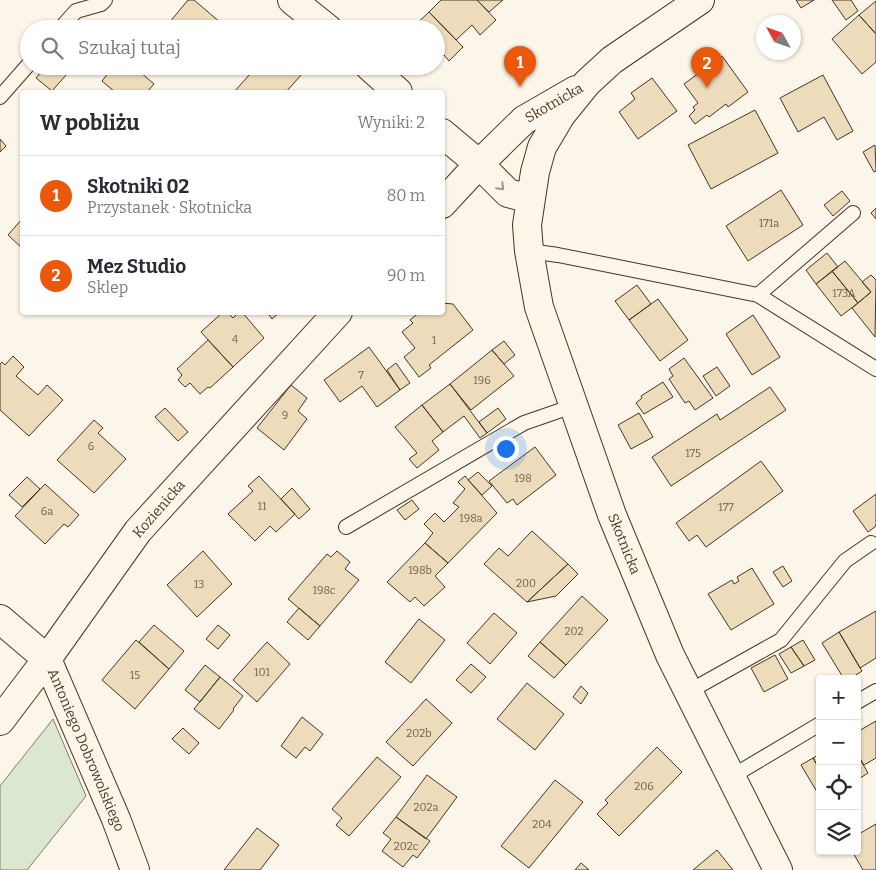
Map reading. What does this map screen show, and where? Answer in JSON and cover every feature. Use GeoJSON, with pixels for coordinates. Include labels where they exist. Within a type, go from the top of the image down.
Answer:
{"type":"FeatureCollection","features":[{"type":"Feature","properties":{"kind":"street"},"geometry":{"type":"LineString","coordinates":[[292,0],[317,20]]}},
{"type":"Feature","properties":{"kind":"street"},"geometry":{"type":"LineString","coordinates":[[587,83],[619,55],[700,0]]}},
{"type":"Feature","properties":{"kind":"street"},"geometry":{"type":"LineString","coordinates":[[379,75],[396,90]]}},
{"type":"Feature","properties":{"kind":"street","name":"Skotnicka"},"geometry":{"type":"LineString","coordinates":[[485,158],[524,120],[587,83]]}},
{"type":"Feature","properties":{"kind":"street","name":"Skotnicka"},"geometry":{"type":"LineString","coordinates":[[587,83],[556,123],[542,147],[535,172],[527,225],[529,251],[539,307],[612,515],[670,655],[778,870]]}},
{"type":"Feature","properties":{"kind":"street"},"geometry":{"type":"LineString","coordinates":[[445,135],[485,158],[508,193],[530,199]]}},
{"type":"Feature","properties":{"kind":"street"},"geometry":{"type":"LineString","coordinates":[[445,201],[485,158],[506,153],[535,172]]}},
{"type":"Feature","properties":{"kind":"street","name":"Kozienicka"},"geometry":{"type":"LineString","coordinates":[[0,721],[47,659],[138,531],[335,315]]}},
{"type":"Feature","properties":{"kind":"street","name":"Antoniego Dobrowolskiego"},"geometry":{"type":"LineString","coordinates":[[0,619],[47,659],[136,870]]}},
{"type":"Feature","properties":{"kind":"lane"},"geometry":{"type":"LineString","coordinates":[[68,20],[76,11],[101,4],[105,0]]}},
{"type":"Feature","properties":{"kind":"lane"},"geometry":{"type":"LineString","coordinates":[[0,97],[20,74]]}},
{"type":"Feature","properties":{"kind":"lane"},"geometry":{"type":"LineString","coordinates":[[758,295],[853,213]]}},
{"type":"Feature","properties":{"kind":"lane"},"geometry":{"type":"LineString","coordinates":[[529,251],[558,255],[758,295],[876,369]]}},
{"type":"Feature","properties":{"kind":"lane"},"geometry":{"type":"LineString","coordinates":[[346,527],[524,423],[573,406]]}},
{"type":"Feature","properties":{"kind":"lane"},"geometry":{"type":"LineString","coordinates":[[688,692],[781,640],[845,561],[871,544]]}},
{"type":"Feature","properties":{"kind":"lane"},"geometry":{"type":"LineString","coordinates":[[861,700],[876,691]]}},
{"type":"Feature","properties":{"kind":"lane"},"geometry":{"type":"LineString","coordinates":[[732,776],[816,726]]}},
{"type":"Feature","properties":{"kind":"green space"},"geometry":{"type":"Polygon","coordinates":[[[53,719],[86,796],[27,870],[0,870],[0,786],[53,719]]]}},
{"type":"Feature","properties":{"kind":"building"},"geometry":{"type":"Polygon","coordinates":[[[188,0],[194,0],[217,20],[171,20],[188,0]]]}},
{"type":"Feature","properties":{"kind":"building"},"geometry":{"type":"Polygon","coordinates":[[[441,0],[477,0],[496,20],[480,35],[472,25],[456,40],[445,29],[445,20],[437,20],[429,12],[441,0]]]}},
{"type":"Feature","properties":{"kind":"building"},"geometry":{"type":"Polygon","coordinates":[[[477,0],[503,0],[489,12],[477,0]]]}},
{"type":"Feature","properties":{"kind":"building"},"geometry":{"type":"Polygon","coordinates":[[[796,0],[814,0],[801,8],[796,0]]]}},
{"type":"Feature","properties":{"kind":"building"},"geometry":{"type":"Polygon","coordinates":[[[832,0],[851,0],[858,11],[846,20],[832,0]]]}},
{"type":"Feature","properties":{"kind":"building"},"geometry":{"type":"Polygon","coordinates":[[[876,1],[876,34],[859,15],[876,1]]]}},
{"type":"Feature","properties":{"kind":"building"},"geometry":{"type":"Polygon","coordinates":[[[429,12],[437,20],[421,20],[429,12]]]}},
{"type":"Feature","properties":{"kind":"building"},"geometry":{"type":"Polygon","coordinates":[[[859,15],[876,34],[876,62],[862,74],[832,39],[859,15]]]}},
{"type":"Feature","properties":{"kind":"building"},"geometry":{"type":"Polygon","coordinates":[[[445,28],[463,47],[449,61],[445,56],[445,28]]]}},
{"type":"Feature","properties":{"kind":"building"},"geometry":{"type":"Polygon","coordinates":[[[722,56],[748,92],[728,107],[726,104],[709,117],[707,115],[695,124],[689,116],[695,110],[693,107],[698,103],[684,84],[722,56]]]}},
{"type":"Feature","properties":{"kind":"building"},"geometry":{"type":"Polygon","coordinates":[[[38,75],[66,75],[53,90],[36,78],[38,75]]]}},
{"type":"Feature","properties":{"kind":"building"},"geometry":{"type":"Polygon","coordinates":[[[107,75],[144,75],[154,84],[149,90],[113,90],[102,81],[107,75]]]}},
{"type":"Feature","properties":{"kind":"building"},"geometry":{"type":"Polygon","coordinates":[[[249,75],[301,75],[288,90],[236,90],[249,75]]]}},
{"type":"Feature","properties":{"kind":"building"},"geometry":{"type":"Polygon","coordinates":[[[823,75],[853,131],[837,140],[824,117],[798,132],[780,98],[823,75]]]}},
{"type":"Feature","properties":{"kind":"building"},"geometry":{"type":"Polygon","coordinates":[[[652,78],[677,111],[638,139],[619,112],[635,99],[631,93],[652,78]]]}},
{"type":"Feature","properties":{"kind":"building"},"geometry":{"type":"Polygon","coordinates":[[[755,110],[778,153],[711,189],[688,145],[755,110]]]}},
{"type":"Feature","properties":{"kind":"building"},"geometry":{"type":"Polygon","coordinates":[[[0,139],[6,146],[0,152],[0,139]]]}},
{"type":"Feature","properties":{"kind":"building"},"geometry":{"type":"Polygon","coordinates":[[[875,145],[876,171],[874,172],[863,152],[875,145]]]}},
{"type":"Feature","properties":{"kind":"building"},"geometry":{"type":"Polygon","coordinates":[[[781,190],[803,225],[748,261],[726,226],[781,190]]]}},
{"type":"Feature","properties":{"kind":"building"},"geometry":{"type":"Polygon","coordinates":[[[842,191],[850,201],[833,216],[824,205],[842,191]]]}},
{"type":"Feature","properties":{"kind":"building"},"geometry":{"type":"Polygon","coordinates":[[[876,208],[876,219],[871,213],[876,208]]]}},
{"type":"Feature","properties":{"kind":"building"},"geometry":{"type":"Polygon","coordinates":[[[20,221],[20,246],[8,235],[20,221]]]}},
{"type":"Feature","properties":{"kind":"building"},"geometry":{"type":"Polygon","coordinates":[[[827,253],[838,267],[816,284],[806,270],[827,253]]]}},
{"type":"Feature","properties":{"kind":"building"},"geometry":{"type":"Polygon","coordinates":[[[845,261],[871,292],[858,303],[832,271],[845,261]]]}},
{"type":"Feature","properties":{"kind":"building"},"geometry":{"type":"Polygon","coordinates":[[[832,271],[858,303],[841,316],[816,284],[832,271]]]}},
{"type":"Feature","properties":{"kind":"building"},"geometry":{"type":"Polygon","coordinates":[[[871,275],[876,280],[875,337],[852,308],[871,292],[862,282],[871,275]]]}},
{"type":"Feature","properties":{"kind":"building"},"geometry":{"type":"Polygon","coordinates":[[[637,285],[651,304],[629,320],[615,301],[637,285]]]}},
{"type":"Feature","properties":{"kind":"building"},"geometry":{"type":"Polygon","coordinates":[[[658,299],[688,340],[660,361],[629,320],[658,299]]]}},
{"type":"Feature","properties":{"kind":"building"},"geometry":{"type":"Polygon","coordinates":[[[445,303],[453,304],[473,330],[429,365],[431,368],[419,377],[404,357],[415,348],[402,332],[413,323],[410,320],[416,315],[445,315],[445,303]]]}},
{"type":"Feature","properties":{"kind":"building"},"geometry":{"type":"Polygon","coordinates":[[[220,315],[230,315],[233,318],[236,315],[245,315],[264,338],[233,367],[201,332],[220,315]]]}},
{"type":"Feature","properties":{"kind":"building"},"geometry":{"type":"Polygon","coordinates":[[[753,315],[780,357],[752,375],[726,334],[753,315]]]}},
{"type":"Feature","properties":{"kind":"building"},"geometry":{"type":"Polygon","coordinates":[[[208,340],[233,367],[210,388],[208,387],[200,394],[190,383],[185,387],[178,380],[182,375],[177,369],[208,340]]]}},
{"type":"Feature","properties":{"kind":"building"},"geometry":{"type":"Polygon","coordinates":[[[504,341],[515,355],[504,364],[492,350],[504,341]]]}},
{"type":"Feature","properties":{"kind":"building"},"geometry":{"type":"Polygon","coordinates":[[[369,347],[400,390],[377,407],[362,386],[340,402],[324,380],[369,347]]]}},
{"type":"Feature","properties":{"kind":"building"},"geometry":{"type":"Polygon","coordinates":[[[492,350],[514,376],[471,410],[450,384],[492,350]]]}},
{"type":"Feature","properties":{"kind":"building"},"geometry":{"type":"Polygon","coordinates":[[[13,356],[24,367],[16,376],[38,395],[47,385],[63,400],[29,436],[0,410],[0,364],[2,362],[5,365],[13,356]]]}},
{"type":"Feature","properties":{"kind":"building"},"geometry":{"type":"Polygon","coordinates":[[[684,358],[713,398],[695,410],[689,401],[685,403],[669,379],[673,376],[669,369],[684,358]]]}},
{"type":"Feature","properties":{"kind":"building"},"geometry":{"type":"Polygon","coordinates":[[[396,363],[410,383],[400,390],[387,370],[396,363]]]}},
{"type":"Feature","properties":{"kind":"building"},"geometry":{"type":"Polygon","coordinates":[[[717,367],[730,386],[716,396],[703,376],[717,367]]]}},
{"type":"Feature","properties":{"kind":"building"},"geometry":{"type":"Polygon","coordinates":[[[663,382],[673,397],[644,414],[636,403],[642,398],[641,396],[663,382]]]}},
{"type":"Feature","properties":{"kind":"building"},"geometry":{"type":"Polygon","coordinates":[[[450,384],[487,433],[480,438],[464,416],[443,432],[422,405],[450,384]]]}},
{"type":"Feature","properties":{"kind":"building"},"geometry":{"type":"Polygon","coordinates":[[[291,385],[307,398],[298,411],[307,419],[284,450],[257,428],[291,385]]]}},
{"type":"Feature","properties":{"kind":"building"},"geometry":{"type":"Polygon","coordinates":[[[770,387],[786,410],[671,486],[652,457],[717,414],[720,420],[770,387]]]}},
{"type":"Feature","properties":{"kind":"building"},"geometry":{"type":"Polygon","coordinates":[[[422,405],[443,432],[432,441],[439,450],[417,468],[409,459],[417,453],[395,427],[422,405]]]}},
{"type":"Feature","properties":{"kind":"building"},"geometry":{"type":"Polygon","coordinates":[[[165,408],[188,432],[178,441],[155,417],[165,408]]]}},
{"type":"Feature","properties":{"kind":"building"},"geometry":{"type":"Polygon","coordinates":[[[498,408],[506,419],[487,433],[479,422],[498,408]]]}},
{"type":"Feature","properties":{"kind":"building"},"geometry":{"type":"Polygon","coordinates":[[[639,413],[653,437],[631,449],[618,425],[639,413]]]}},
{"type":"Feature","properties":{"kind":"building"},"geometry":{"type":"Polygon","coordinates":[[[94,420],[103,428],[98,433],[126,459],[94,493],[57,460],[94,420]]]}},
{"type":"Feature","properties":{"kind":"building"},"geometry":{"type":"Polygon","coordinates":[[[535,447],[556,475],[517,505],[513,499],[507,503],[489,481],[535,447]]]}},
{"type":"Feature","properties":{"kind":"building"},"geometry":{"type":"Polygon","coordinates":[[[761,461],[783,491],[706,547],[697,535],[689,541],[676,523],[761,461]]]}},
{"type":"Feature","properties":{"kind":"building"},"geometry":{"type":"Polygon","coordinates":[[[478,472],[492,486],[482,495],[468,480],[478,472]]]}},
{"type":"Feature","properties":{"kind":"building"},"geometry":{"type":"Polygon","coordinates":[[[259,476],[295,514],[276,532],[270,526],[255,541],[228,514],[253,491],[248,486],[259,476]]]}},
{"type":"Feature","properties":{"kind":"building"},"geometry":{"type":"Polygon","coordinates":[[[465,476],[497,513],[448,563],[425,543],[433,533],[424,524],[435,513],[444,522],[459,507],[453,503],[465,489],[458,482],[465,476]]]}},
{"type":"Feature","properties":{"kind":"building"},"geometry":{"type":"Polygon","coordinates":[[[27,477],[40,489],[22,507],[9,495],[27,477]]]}},
{"type":"Feature","properties":{"kind":"building"},"geometry":{"type":"Polygon","coordinates":[[[45,484],[79,515],[68,527],[64,524],[45,544],[15,516],[45,484]]]}},
{"type":"Feature","properties":{"kind":"building"},"geometry":{"type":"Polygon","coordinates":[[[292,488],[310,509],[299,519],[281,499],[292,488]]]}},
{"type":"Feature","properties":{"kind":"building"},"geometry":{"type":"Polygon","coordinates":[[[876,494],[876,526],[868,532],[853,511],[876,494]]]}},
{"type":"Feature","properties":{"kind":"building"},"geometry":{"type":"Polygon","coordinates":[[[412,500],[419,509],[405,520],[397,510],[412,500]]]}},
{"type":"Feature","properties":{"kind":"building"},"geometry":{"type":"Polygon","coordinates":[[[532,531],[568,564],[527,602],[484,564],[499,548],[508,556],[532,531]]]}},
{"type":"Feature","properties":{"kind":"building"},"geometry":{"type":"Polygon","coordinates":[[[425,543],[448,563],[435,576],[445,587],[424,606],[415,597],[410,602],[387,582],[425,543]]]}},
{"type":"Feature","properties":{"kind":"building"},"geometry":{"type":"Polygon","coordinates":[[[203,551],[232,584],[197,617],[167,585],[203,551]]]}},
{"type":"Feature","properties":{"kind":"building"},"geometry":{"type":"Polygon","coordinates":[[[337,551],[350,562],[345,569],[359,580],[320,626],[288,599],[327,554],[331,557],[337,551]]]}},
{"type":"Feature","properties":{"kind":"building"},"geometry":{"type":"Polygon","coordinates":[[[568,564],[578,574],[556,596],[527,602],[568,564]]]}},
{"type":"Feature","properties":{"kind":"building"},"geometry":{"type":"Polygon","coordinates":[[[783,566],[792,581],[783,587],[773,572],[783,566]]]}},
{"type":"Feature","properties":{"kind":"building"},"geometry":{"type":"Polygon","coordinates":[[[752,568],[774,604],[731,630],[708,594],[732,580],[734,584],[739,581],[737,577],[752,568]]]}},
{"type":"Feature","properties":{"kind":"building"},"geometry":{"type":"Polygon","coordinates":[[[582,596],[608,620],[566,665],[540,642],[582,596]]]}},
{"type":"Feature","properties":{"kind":"building"},"geometry":{"type":"Polygon","coordinates":[[[299,608],[320,626],[308,640],[287,622],[299,608]]]}},
{"type":"Feature","properties":{"kind":"building"},"geometry":{"type":"Polygon","coordinates":[[[876,611],[876,658],[860,668],[839,632],[876,611]]]}},
{"type":"Feature","properties":{"kind":"building"},"geometry":{"type":"Polygon","coordinates":[[[494,613],[517,633],[490,664],[467,643],[494,613]]]}},
{"type":"Feature","properties":{"kind":"building"},"geometry":{"type":"Polygon","coordinates":[[[419,619],[445,640],[411,683],[385,662],[419,619]]]}},
{"type":"Feature","properties":{"kind":"building"},"geometry":{"type":"Polygon","coordinates":[[[154,625],[184,651],[169,669],[139,642],[154,625]]]}},
{"type":"Feature","properties":{"kind":"building"},"geometry":{"type":"Polygon","coordinates":[[[218,625],[230,635],[218,649],[206,639],[218,625]]]}},
{"type":"Feature","properties":{"kind":"building"},"geometry":{"type":"Polygon","coordinates":[[[839,632],[862,671],[856,675],[842,675],[822,643],[839,632]]]}},
{"type":"Feature","properties":{"kind":"building"},"geometry":{"type":"Polygon","coordinates":[[[136,640],[169,669],[135,709],[102,680],[136,640]]]}},
{"type":"Feature","properties":{"kind":"building"},"geometry":{"type":"Polygon","coordinates":[[[803,640],[815,660],[804,666],[791,647],[803,640]]]}},
{"type":"Feature","properties":{"kind":"building"},"geometry":{"type":"Polygon","coordinates":[[[267,642],[290,664],[257,702],[233,680],[267,642]]]}},
{"type":"Feature","properties":{"kind":"building"},"geometry":{"type":"Polygon","coordinates":[[[540,642],[566,665],[554,678],[528,656],[540,642]]]}},
{"type":"Feature","properties":{"kind":"building"},"geometry":{"type":"Polygon","coordinates":[[[791,647],[804,666],[791,673],[779,654],[791,647]]]}},
{"type":"Feature","properties":{"kind":"building"},"geometry":{"type":"Polygon","coordinates":[[[775,655],[788,679],[764,692],[751,668],[775,655]]]}},
{"type":"Feature","properties":{"kind":"building"},"geometry":{"type":"Polygon","coordinates":[[[471,664],[486,677],[471,693],[456,680],[471,664]]]}},
{"type":"Feature","properties":{"kind":"building"},"geometry":{"type":"Polygon","coordinates":[[[205,665],[220,677],[200,702],[185,690],[205,665]]]}},
{"type":"Feature","properties":{"kind":"building"},"geometry":{"type":"Polygon","coordinates":[[[220,677],[243,696],[219,729],[194,709],[220,677]]]}},
{"type":"Feature","properties":{"kind":"building"},"geometry":{"type":"Polygon","coordinates":[[[527,683],[564,714],[535,750],[497,719],[527,683]]]}},
{"type":"Feature","properties":{"kind":"building"},"geometry":{"type":"Polygon","coordinates":[[[581,686],[588,693],[581,704],[573,697],[581,686]]]}},
{"type":"Feature","properties":{"kind":"building"},"geometry":{"type":"Polygon","coordinates":[[[426,699],[452,723],[413,766],[386,742],[426,699]]]}},
{"type":"Feature","properties":{"kind":"building"},"geometry":{"type":"Polygon","coordinates":[[[302,717],[323,734],[310,751],[305,747],[296,758],[281,746],[302,717]]]}},
{"type":"Feature","properties":{"kind":"building"},"geometry":{"type":"Polygon","coordinates":[[[876,721],[876,758],[864,765],[861,760],[861,730],[876,721]]]}},
{"type":"Feature","properties":{"kind":"building"},"geometry":{"type":"Polygon","coordinates":[[[183,728],[199,743],[189,754],[172,739],[183,728]]]}},
{"type":"Feature","properties":{"kind":"building"},"geometry":{"type":"Polygon","coordinates":[[[657,747],[682,772],[619,836],[597,814],[608,803],[605,800],[657,747]]]}},
{"type":"Feature","properties":{"kind":"building"},"geometry":{"type":"Polygon","coordinates":[[[377,757],[401,777],[349,836],[336,825],[342,818],[332,809],[377,757]]]}},
{"type":"Feature","properties":{"kind":"building"},"geometry":{"type":"Polygon","coordinates":[[[813,758],[816,763],[816,790],[801,765],[813,758]]]}},
{"type":"Feature","properties":{"kind":"building"},"geometry":{"type":"Polygon","coordinates":[[[861,761],[868,773],[861,777],[861,761]]]}},
{"type":"Feature","properties":{"kind":"building"},"geometry":{"type":"Polygon","coordinates":[[[427,775],[457,797],[426,839],[396,817],[427,775]]]}},
{"type":"Feature","properties":{"kind":"building"},"geometry":{"type":"Polygon","coordinates":[[[555,780],[583,802],[529,868],[501,846],[555,780]]]}},
{"type":"Feature","properties":{"kind":"building"},"geometry":{"type":"Polygon","coordinates":[[[396,817],[430,841],[417,858],[413,855],[403,867],[382,851],[391,839],[383,833],[396,817]]]}},
{"type":"Feature","properties":{"kind":"building"},"geometry":{"type":"Polygon","coordinates":[[[876,824],[876,870],[863,870],[854,855],[861,855],[861,833],[876,824]]]}},
{"type":"Feature","properties":{"kind":"building"},"geometry":{"type":"Polygon","coordinates":[[[257,828],[279,845],[260,870],[224,870],[257,828]]]}},
{"type":"Feature","properties":{"kind":"building"},"geometry":{"type":"Polygon","coordinates":[[[717,850],[733,870],[693,870],[717,850]]]}},
{"type":"Feature","properties":{"kind":"building"},"geometry":{"type":"Polygon","coordinates":[[[581,863],[589,870],[575,870],[581,863]]]}},
{"type":"Feature","properties":{"kind":"place","name":"Skotniki 02"},"geometry":{"type":"Point","coordinates":[520,87]}},
{"type":"Feature","properties":{"kind":"place","name":"Mez Studio"},"geometry":{"type":"Point","coordinates":[707,88]}}]}
